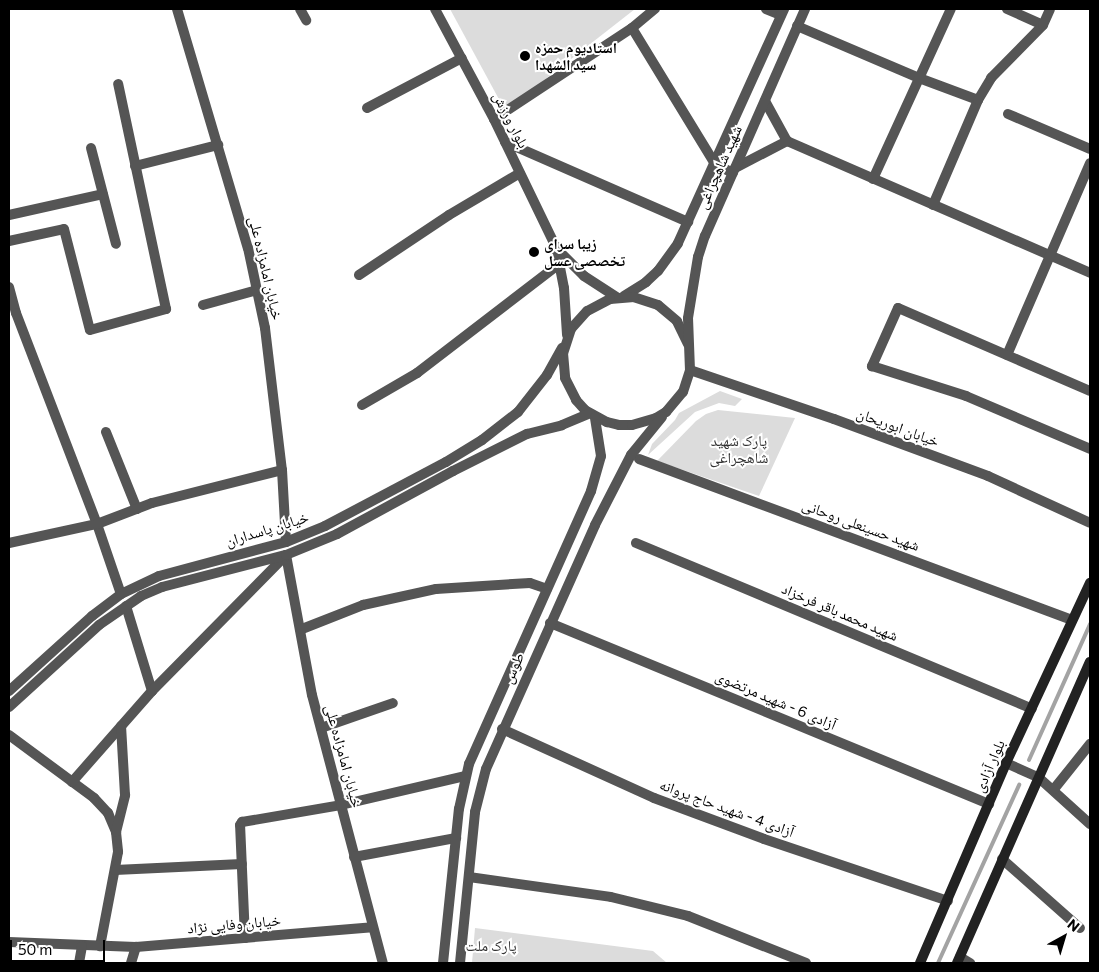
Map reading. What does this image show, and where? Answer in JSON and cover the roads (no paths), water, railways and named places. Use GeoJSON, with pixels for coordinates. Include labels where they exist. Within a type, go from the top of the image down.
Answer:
{"type":"FeatureCollection","features":[{"type":"Feature","properties":{"kind":"main road","name":"بلوار آزادی"},"geometry":{"type":"LineString","coordinates":[[920,963],[1006,763],[1090,583]]}},
{"type":"Feature","properties":{"kind":"main road"},"geometry":{"type":"LineString","coordinates":[[959,960],[1090,662]]}},
{"type":"Feature","properties":{"kind":"street","name":"خیابان امامزاده علی"},"geometry":{"type":"LineString","coordinates":[[177,9],[248,248],[265,328],[282,470],[286,542]]}},
{"type":"Feature","properties":{"kind":"street"},"geometry":{"type":"LineString","coordinates":[[300,9],[306,20]]}},
{"type":"Feature","properties":{"kind":"street","name":"بلوار ورزش"},"geometry":{"type":"LineString","coordinates":[[435,9],[494,119],[556,247]]}},
{"type":"Feature","properties":{"kind":"street"},"geometry":{"type":"LineString","coordinates":[[494,119],[632,28],[655,9]]}},
{"type":"Feature","properties":{"kind":"street"},"geometry":{"type":"LineString","coordinates":[[766,9],[783,12]]}},
{"type":"Feature","properties":{"kind":"street","name":"شهید شاهچراغی"},"geometry":{"type":"LineString","coordinates":[[688,344],[688,318],[698,257],[805,9]]}},
{"type":"Feature","properties":{"kind":"street"},"geometry":{"type":"LineString","coordinates":[[874,179],[951,9]]}},
{"type":"Feature","properties":{"kind":"street"},"geometry":{"type":"LineString","coordinates":[[1008,9],[1043,25]]}},
{"type":"Feature","properties":{"kind":"street"},"geometry":{"type":"LineString","coordinates":[[933,205],[978,100],[991,78],[1004,63],[1025,46],[1043,25],[1050,9]]}},
{"type":"Feature","properties":{"kind":"street","name":"شهید شاهچراغی"},"geometry":{"type":"LineString","coordinates":[[619,297],[634,291],[658,271],[668,258],[688,222],[783,12]]}},
{"type":"Feature","properties":{"kind":"street"},"geometry":{"type":"LineString","coordinates":[[797,26],[919,78],[978,100]]}},
{"type":"Feature","properties":{"kind":"street"},"geometry":{"type":"LineString","coordinates":[[632,28],[715,164],[734,170],[787,141]]}},
{"type":"Feature","properties":{"kind":"street"},"geometry":{"type":"LineString","coordinates":[[366,108],[462,58]]}},
{"type":"Feature","properties":{"kind":"street"},"geometry":{"type":"LineString","coordinates":[[9,241],[64,229],[90,330],[166,309],[118,84]]}},
{"type":"Feature","properties":{"kind":"street"},"geometry":{"type":"LineString","coordinates":[[765,101],[787,141],[1090,273]]}},
{"type":"Feature","properties":{"kind":"street"},"geometry":{"type":"LineString","coordinates":[[1008,114],[1090,149]]}},
{"type":"Feature","properties":{"kind":"street"},"geometry":{"type":"LineString","coordinates":[[505,142],[688,222]]}},
{"type":"Feature","properties":{"kind":"street"},"geometry":{"type":"LineString","coordinates":[[135,166],[218,145]]}},
{"type":"Feature","properties":{"kind":"street"},"geometry":{"type":"LineString","coordinates":[[91,148],[116,244]]}},
{"type":"Feature","properties":{"kind":"street"},"geometry":{"type":"LineString","coordinates":[[1007,355],[1090,163]]}},
{"type":"Feature","properties":{"kind":"street"},"geometry":{"type":"LineString","coordinates":[[360,276],[449,215],[520,173]]}},
{"type":"Feature","properties":{"kind":"street"},"geometry":{"type":"LineString","coordinates":[[9,215],[103,194]]}},
{"type":"Feature","properties":{"kind":"street"},"geometry":{"type":"LineString","coordinates":[[556,247],[584,276],[619,297]]}},
{"type":"Feature","properties":{"kind":"street"},"geometry":{"type":"LineString","coordinates":[[556,247],[564,288],[566,338],[563,354],[565,378],[576,400],[593,415],[607,422],[632,425],[644,423],[666,412],[683,392],[690,370],[688,344],[677,321],[658,305],[647,300],[619,297],[597,304],[578,319],[566,338]]}},
{"type":"Feature","properties":{"kind":"street"},"geometry":{"type":"LineString","coordinates":[[362,405],[417,373],[559,264]]}},
{"type":"Feature","properties":{"kind":"street"},"geometry":{"type":"LineString","coordinates":[[9,287],[19,321],[97,524],[121,594]]}},
{"type":"Feature","properties":{"kind":"street"},"geometry":{"type":"LineString","coordinates":[[203,305],[257,290]]}},
{"type":"Feature","properties":{"kind":"street"},"geometry":{"type":"LineString","coordinates":[[1090,391],[898,308],[872,366],[966,396],[1090,449]]}},
{"type":"Feature","properties":{"kind":"street","name":"خیابان پاسداران"},"geometry":{"type":"LineString","coordinates":[[9,691],[92,616],[121,594],[159,576],[286,542],[325,526],[446,462],[482,440],[518,412],[547,375],[566,338]]}},
{"type":"Feature","properties":{"kind":"street","name":"خیابان ابوریحان"},"geometry":{"type":"LineString","coordinates":[[690,370],[834,419],[988,476],[1090,523]]}},
{"type":"Feature","properties":{"kind":"street","name":"طوس"},"geometry":{"type":"LineString","coordinates":[[460,963],[476,812],[486,769],[595,525],[631,455],[666,412]]}},
{"type":"Feature","properties":{"kind":"street","name":"خیابان پاسداران"},"geometry":{"type":"LineString","coordinates":[[9,707],[99,624],[162,586],[286,555],[337,534],[453,471],[527,434],[593,415]]}},
{"type":"Feature","properties":{"kind":"street","name":"طوس"},"geometry":{"type":"LineString","coordinates":[[443,963],[459,809],[466,776],[486,723],[591,492],[601,456],[593,415]]}},
{"type":"Feature","properties":{"kind":"street"},"geometry":{"type":"LineString","coordinates":[[106,432],[137,509]]}},
{"type":"Feature","properties":{"kind":"street","name":"شهید حسینعلی روحانی"},"geometry":{"type":"LineString","coordinates":[[638,459],[1072,620]]}},
{"type":"Feature","properties":{"kind":"street"},"geometry":{"type":"LineString","coordinates":[[9,543],[97,524],[137,509],[282,470]]}},
{"type":"Feature","properties":{"kind":"street","name":"شهید محمد باقر فرخزاد"},"geometry":{"type":"LineString","coordinates":[[636,543],[1032,709]]}},
{"type":"Feature","properties":{"kind":"street","name":"خیابان امامزاده علی"},"geometry":{"type":"LineString","coordinates":[[286,555],[302,629],[312,695],[383,963]]}},
{"type":"Feature","properties":{"kind":"street"},"geometry":{"type":"LineString","coordinates":[[72,782],[152,691],[286,555]]}},
{"type":"Feature","properties":{"kind":"street"},"geometry":{"type":"LineString","coordinates":[[302,629],[363,605],[436,589],[530,583],[547,589]]}},
{"type":"Feature","properties":{"kind":"street"},"geometry":{"type":"LineString","coordinates":[[126,606],[152,691]]}},
{"type":"Feature","properties":{"kind":"street","name":"آزادی 6 - شهید مرتضوی"},"geometry":{"type":"LineString","coordinates":[[550,623],[989,804]]}},
{"type":"Feature","properties":{"kind":"street"},"geometry":{"type":"LineString","coordinates":[[321,728],[393,703]]}},
{"type":"Feature","properties":{"kind":"street"},"geometry":{"type":"LineString","coordinates":[[116,832],[124,795],[121,726]]}},
{"type":"Feature","properties":{"kind":"street","name":"آزادی 4 - شهید حاج پروانه"},"geometry":{"type":"LineString","coordinates":[[502,730],[654,798],[764,840],[948,901]]}},
{"type":"Feature","properties":{"kind":"street"},"geometry":{"type":"LineString","coordinates":[[9,735],[94,798],[108,813],[116,832],[118,852],[100,946]]}},
{"type":"Feature","properties":{"kind":"street"},"geometry":{"type":"LineString","coordinates":[[1054,789],[1090,744]]}},
{"type":"Feature","properties":{"kind":"street"},"geometry":{"type":"LineString","coordinates":[[1006,763],[1038,777],[1054,789],[1090,824]]}},
{"type":"Feature","properties":{"kind":"street"},"geometry":{"type":"LineString","coordinates":[[245,938],[240,825],[242,822],[341,805],[466,776]]}},
{"type":"Feature","properties":{"kind":"street"},"geometry":{"type":"LineString","coordinates":[[354,857],[456,838]]}},
{"type":"Feature","properties":{"kind":"street"},"geometry":{"type":"LineString","coordinates":[[1002,859],[1080,928]]}},
{"type":"Feature","properties":{"kind":"street"},"geometry":{"type":"LineString","coordinates":[[114,870],[242,864]]}},
{"type":"Feature","properties":{"kind":"street"},"geometry":{"type":"LineString","coordinates":[[469,877],[611,898],[688,916],[806,963]]}},
{"type":"Feature","properties":{"kind":"street","name":"خیابان وفایی نژاد"},"geometry":{"type":"LineString","coordinates":[[9,942],[136,947],[372,927]]}},
{"type":"Feature","properties":{"kind":"street"},"geometry":{"type":"LineString","coordinates":[[79,963],[82,946]]}},
{"type":"Feature","properties":{"kind":"street"},"geometry":{"type":"LineString","coordinates":[[131,963],[136,947]]}},
{"type":"Feature","properties":{"kind":"street"},"geometry":{"type":"LineString","coordinates":[[959,960],[970,963]]}},
{"type":"Feature","properties":{"kind":"waterway"},"geometry":{"type":"LineString","coordinates":[[1029,760],[1090,624]]}},
{"type":"Feature","properties":{"kind":"waterway"},"geometry":{"type":"LineString","coordinates":[[938,963],[1019,785]]}},
{"type":"Feature","properties":{"kind":"place","name":"استادیوم حمزه سید الشهدا"},"geometry":{"type":"Point","coordinates":[525,56]}},
{"type":"Feature","properties":{"kind":"place","name":"زیبا سرای تخصصی عسل"},"geometry":{"type":"Point","coordinates":[534,252]}},
{"type":"Feature","properties":{"kind":"park label","name":"پارک شهید شاهچراغی"},"geometry":{"type":"Point","coordinates":[739,448]}},
{"type":"Feature","properties":{"kind":"park label","name":"پارک ملت"},"geometry":{"type":"Point","coordinates":[491,946]}}]}
